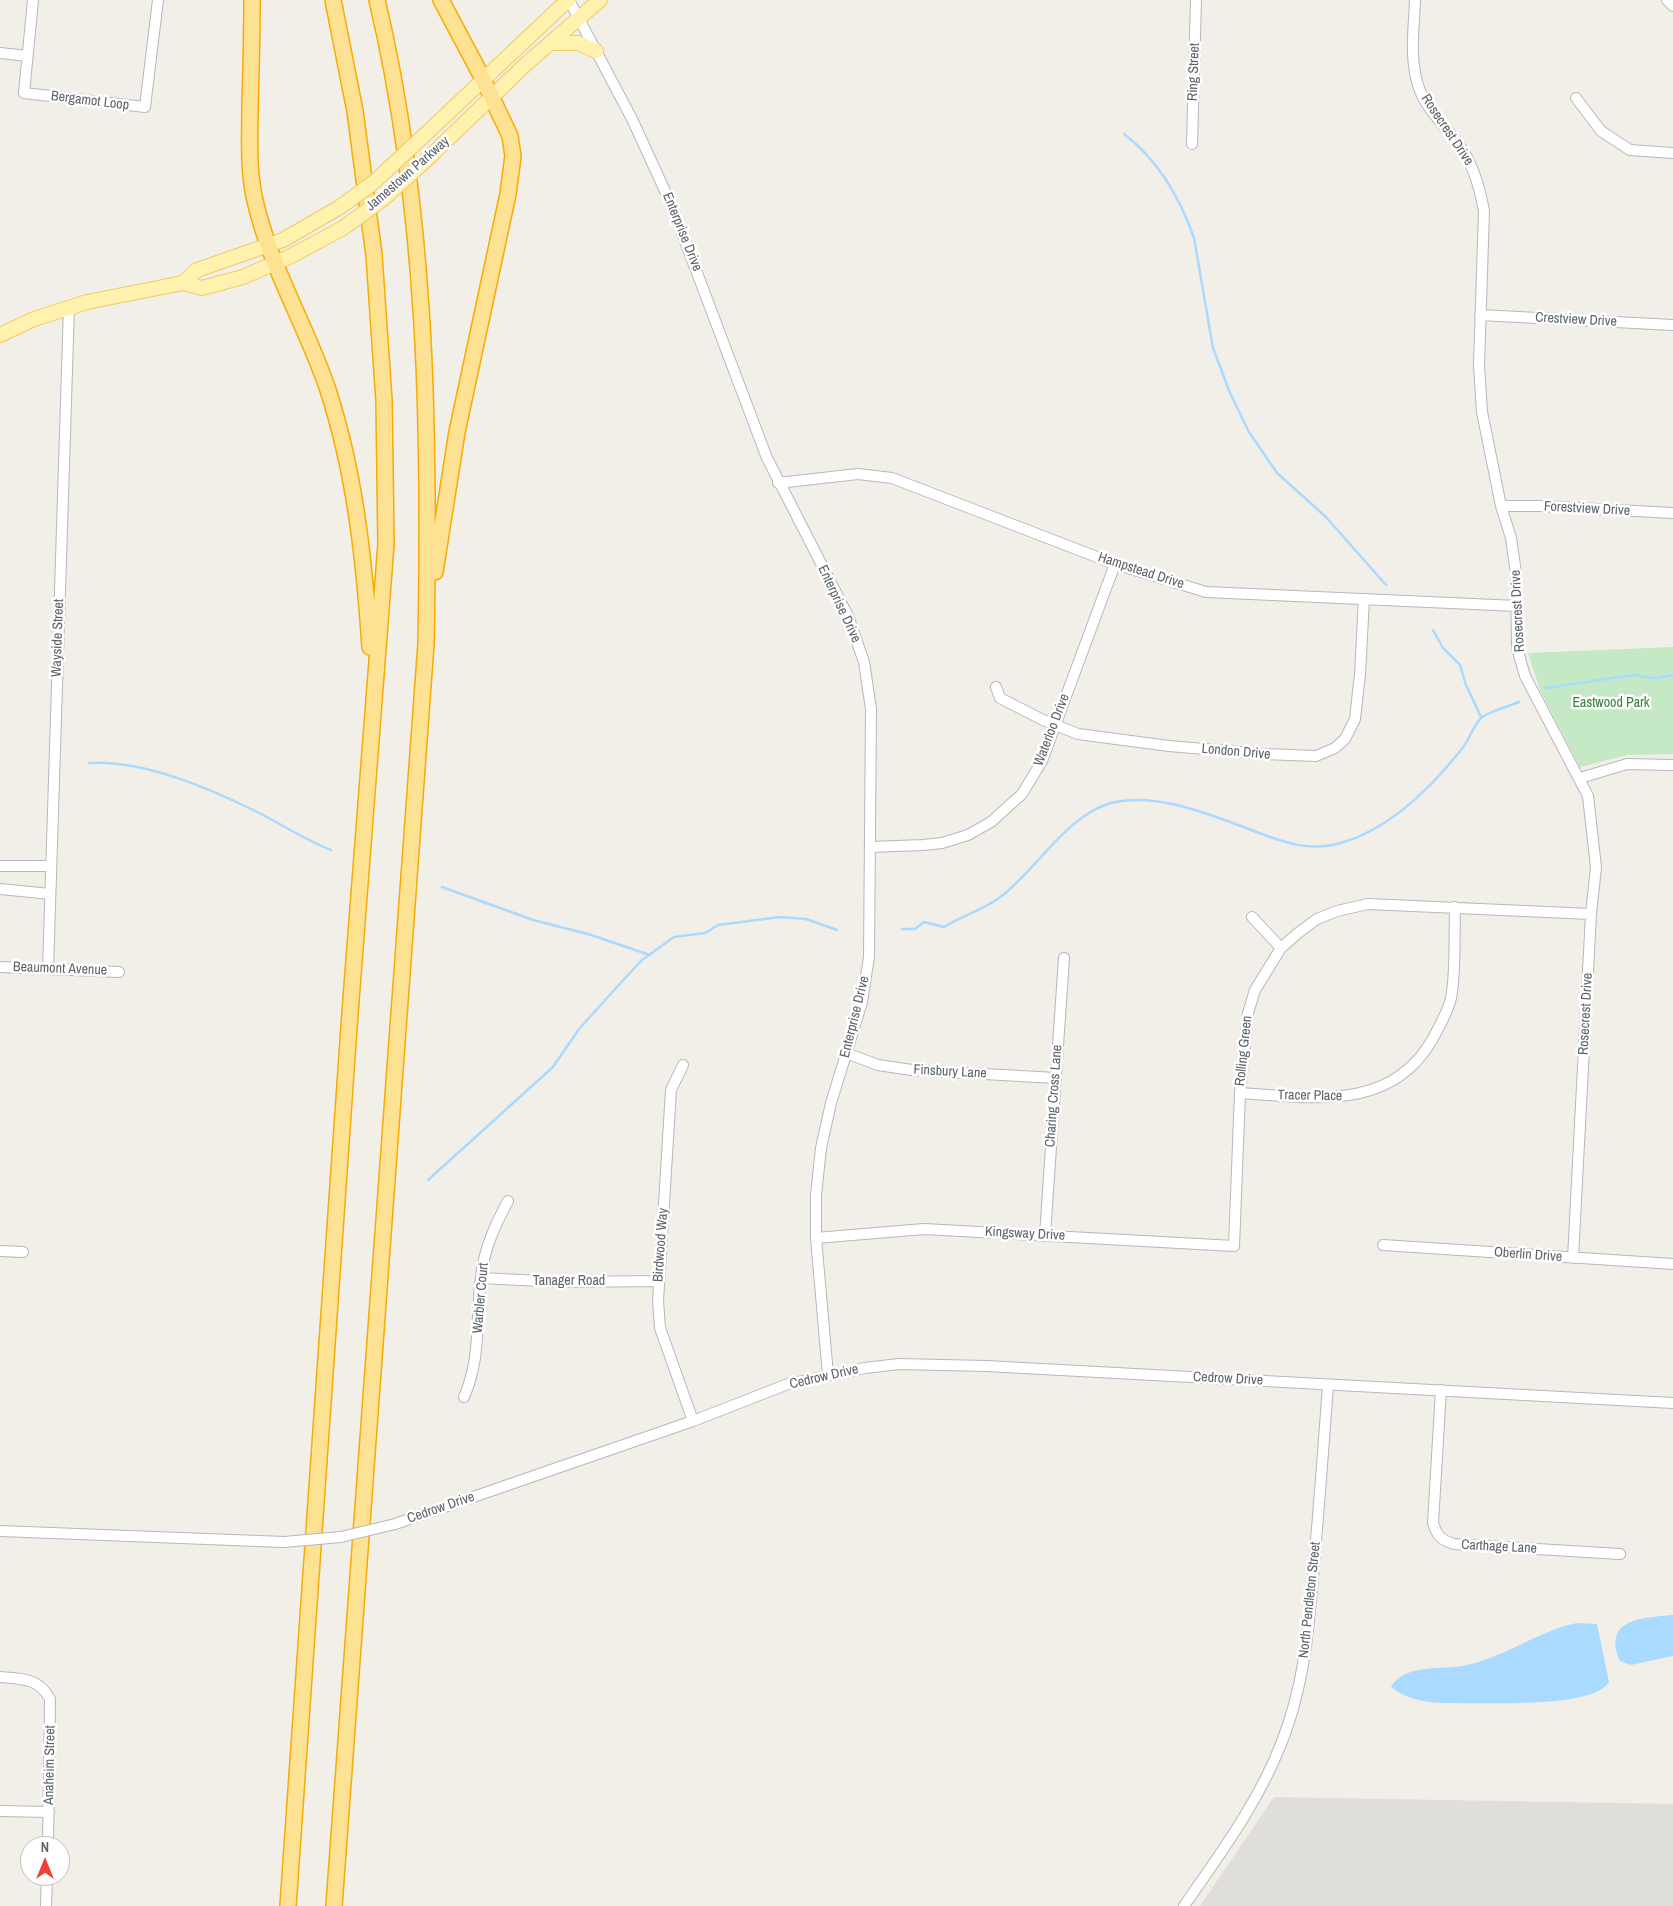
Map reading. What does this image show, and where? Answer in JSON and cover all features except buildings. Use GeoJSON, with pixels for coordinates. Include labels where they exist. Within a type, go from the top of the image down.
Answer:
{"type":"FeatureCollection","features":[{"type":"Feature","properties":{"kind":"highway"},"geometry":{"type":"LineString","coordinates":[[252,0],[250,166],[254,198],[275,264],[319,364],[347,458],[364,556],[374,690]]}},
{"type":"Feature","properties":{"kind":"highway"},"geometry":{"type":"LineString","coordinates":[[288,1906],[386,544],[386,447],[382,351],[374,255],[362,159],[347,64],[333,0]]}},
{"type":"Feature","properties":{"kind":"highway"},"geometry":{"type":"LineString","coordinates":[[334,1906],[426,644],[428,447],[421,299],[403,143],[377,0]]}},
{"type":"Feature","properties":{"kind":"highway"},"geometry":{"type":"LineString","coordinates":[[426,644],[452,456],[512,172],[513,156],[510,136],[483,79],[441,0]]}},
{"type":"Feature","properties":{"kind":"main road"},"geometry":{"type":"LineString","coordinates":[[544,21],[549,0]]}},
{"type":"Feature","properties":{"kind":"main road","name":"Jamestown Parkway"},"geometry":{"type":"LineString","coordinates":[[183,283],[197,270],[268,245],[302,230],[340,207],[372,183],[432,129],[568,0]]}},
{"type":"Feature","properties":{"kind":"main road","name":"Jamestown Parkway"},"geometry":{"type":"LineString","coordinates":[[0,335],[34,319],[106,297],[183,283],[202,288],[243,277],[275,264],[343,228],[383,199],[550,43],[600,0]]}},
{"type":"Feature","properties":{"kind":"main road"},"geometry":{"type":"LineString","coordinates":[[550,43],[578,43],[596,51]]}},
{"type":"Feature","properties":{"kind":"street","name":"Bergamot Loop"},"geometry":{"type":"LineString","coordinates":[[33,0],[24,93],[145,107],[158,0]]}},
{"type":"Feature","properties":{"kind":"street","name":"Enterprise Drive"},"geometry":{"type":"LineString","coordinates":[[568,0],[646,147],[674,212],[778,483],[848,616],[864,662],[871,709],[869,957],[862,1002],[846,1053],[821,1148],[816,1195],[816,1238],[828,1375]]}},
{"type":"Feature","properties":{"kind":"street","name":"Ring Street"},"geometry":{"type":"LineString","coordinates":[[1192,144],[1196,0]]}},
{"type":"Feature","properties":{"kind":"street","name":"Rosecrest Drive"},"geometry":{"type":"LineString","coordinates":[[1415,0],[1414,66],[1419,88],[1427,104],[1470,161],[1480,188],[1484,211],[1479,365],[1482,412],[1501,506],[1511,538],[1518,606],[1517,648],[1526,676],[1588,796],[1594,840],[1596,867],[1591,914],[1573,1258]]}},
{"type":"Feature","properties":{"kind":"street"},"geometry":{"type":"LineString","coordinates":[[1667,0],[1673,6]]}},
{"type":"Feature","properties":{"kind":"street"},"geometry":{"type":"LineString","coordinates":[[0,53],[27,56]]}},
{"type":"Feature","properties":{"kind":"street"},"geometry":{"type":"LineString","coordinates":[[1576,98],[1601,131],[1630,150],[1673,153]]}},
{"type":"Feature","properties":{"kind":"street","name":"Wayside Street"},"geometry":{"type":"LineString","coordinates":[[48,969],[69,307]]}},
{"type":"Feature","properties":{"kind":"street","name":"Crestview Drive"},"geometry":{"type":"LineString","coordinates":[[1480,315],[1673,325]]}},
{"type":"Feature","properties":{"kind":"street","name":"Hampstead Drive"},"geometry":{"type":"LineString","coordinates":[[778,483],[858,474],[892,478],[1115,564],[1206,592],[1518,606]]}},
{"type":"Feature","properties":{"kind":"street","name":"Forestview Drive"},"geometry":{"type":"LineString","coordinates":[[1501,506],[1673,513]]}},
{"type":"Feature","properties":{"kind":"street","name":"Waterloo Drive"},"geometry":{"type":"LineString","coordinates":[[871,848],[942,843],[968,835],[991,822],[1012,805],[1030,782],[1042,761],[1115,564]]}},
{"type":"Feature","properties":{"kind":"street","name":"London Drive"},"geometry":{"type":"LineString","coordinates":[[996,687],[1000,698],[1078,734],[1169,746],[1300,756],[1326,753],[1344,739],[1355,719],[1360,674],[1364,599]]}},
{"type":"Feature","properties":{"kind":"street"},"geometry":{"type":"LineString","coordinates":[[1580,778],[1628,764],[1673,765]]}},
{"type":"Feature","properties":{"kind":"street"},"geometry":{"type":"LineString","coordinates":[[0,866],[4,864],[51,866]]}},
{"type":"Feature","properties":{"kind":"street"},"geometry":{"type":"LineString","coordinates":[[0,888],[50,894]]}},
{"type":"Feature","properties":{"kind":"street","name":"Rolling Green"},"geometry":{"type":"LineString","coordinates":[[1234,1246],[1240,1093],[1248,1012],[1256,990],[1281,948],[1317,919],[1337,911],[1368,904],[1591,914]]}},
{"type":"Feature","properties":{"kind":"street","name":"Tracer Place"},"geometry":{"type":"LineString","coordinates":[[1240,1093],[1347,1097],[1384,1086],[1407,1070],[1426,1050],[1451,998],[1455,907]]}},
{"type":"Feature","properties":{"kind":"street"},"geometry":{"type":"LineString","coordinates":[[1252,917],[1281,948]]}},
{"type":"Feature","properties":{"kind":"street","name":"Charing Cross Lane"},"geometry":{"type":"LineString","coordinates":[[1045,1235],[1064,958]]}},
{"type":"Feature","properties":{"kind":"street","name":"Beaumont Avenue"},"geometry":{"type":"LineString","coordinates":[[0,967],[119,972]]}},
{"type":"Feature","properties":{"kind":"street","name":"Finsbury Lane"},"geometry":{"type":"LineString","coordinates":[[846,1053],[878,1065],[912,1070],[1056,1078]]}},
{"type":"Feature","properties":{"kind":"street","name":"Birdwood Way"},"geometry":{"type":"LineString","coordinates":[[683,1065],[671,1090],[658,1281],[660,1328],[693,1421]]}},
{"type":"Feature","properties":{"kind":"street","name":"Warbler Court"},"geometry":{"type":"LineString","coordinates":[[464,1397],[476,1365],[480,1278],[491,1235],[508,1201]]}},
{"type":"Feature","properties":{"kind":"street","name":"Kingsway Drive"},"geometry":{"type":"LineString","coordinates":[[816,1238],[924,1228],[1234,1246]]}},
{"type":"Feature","properties":{"kind":"street","name":"Oberlin Drive"},"geometry":{"type":"LineString","coordinates":[[1383,1245],[1673,1264]]}},
{"type":"Feature","properties":{"kind":"street"},"geometry":{"type":"LineString","coordinates":[[0,1251],[23,1252]]}},
{"type":"Feature","properties":{"kind":"street","name":"Tanager Road"},"geometry":{"type":"LineString","coordinates":[[480,1278],[560,1282],[658,1281]]}},
{"type":"Feature","properties":{"kind":"street","name":"Cedrow Drive"},"geometry":{"type":"LineString","coordinates":[[0,1531],[284,1542],[341,1537],[395,1524],[693,1421],[788,1384],[865,1368],[934,1364],[1673,1404]]}},
{"type":"Feature","properties":{"kind":"street","name":"North Pendleton Street"},"geometry":{"type":"LineString","coordinates":[[1184,1906],[1240,1825],[1264,1782],[1281,1744],[1296,1696],[1309,1631],[1328,1385]]}},
{"type":"Feature","properties":{"kind":"street","name":"Carthage Lane"},"geometry":{"type":"LineString","coordinates":[[1441,1390],[1434,1523],[1437,1534],[1442,1541],[1454,1544],[1620,1554]]}},
{"type":"Feature","properties":{"kind":"street","name":"Anaheim Street"},"geometry":{"type":"LineString","coordinates":[[0,1677],[28,1679],[42,1686],[51,1706],[48,1836]]}},
{"type":"Feature","properties":{"kind":"street"},"geometry":{"type":"LineString","coordinates":[[0,1811],[49,1812]]}},
{"type":"Feature","properties":{"kind":"street"},"geometry":{"type":"LineString","coordinates":[[46,1906],[47,1886]]}},
{"type":"Feature","properties":{"kind":"shaded area"},"geometry":{"type":"Polygon","coordinates":[[[1274,1797],[1673,1804],[1673,1906],[1200,1906],[1274,1797]]]}},
{"type":"Feature","properties":{"kind":"green space","name":"Eastwood Park"},"geometry":{"type":"Polygon","coordinates":[[[1673,647],[1673,754],[1627,755],[1580,767],[1541,692],[1528,653],[1673,647]]]}},
{"type":"Feature","properties":{"kind":"water"},"geometry":{"type":"Polygon","coordinates":[[[1673,1615],[1673,1656],[1631,1665],[1620,1661],[1616,1647],[1616,1636],[1621,1628],[1628,1623],[1650,1617],[1673,1615]]]}},
{"type":"Feature","properties":{"kind":"water"},"geometry":{"type":"Polygon","coordinates":[[[1577,1623],[1597,1624],[1609,1682],[1599,1691],[1581,1697],[1531,1703],[1441,1703],[1414,1699],[1391,1687],[1397,1680],[1413,1671],[1462,1666],[1478,1662],[1548,1632],[1577,1623]]]}},
{"type":"Feature","properties":{"kind":"waterway"},"geometry":{"type":"LineString","coordinates":[[1124,134],[1136,144],[1157,168],[1175,194],[1188,223],[1194,238],[1213,348],[1230,393],[1249,432],[1277,473],[1326,517],[1386,585]]}},
{"type":"Feature","properties":{"kind":"waterway"},"geometry":{"type":"LineString","coordinates":[[1433,630],[1443,648],[1460,665],[1466,685],[1481,717]]}},
{"type":"Feature","properties":{"kind":"waterway"},"geometry":{"type":"LineString","coordinates":[[1546,688],[1633,675],[1655,678],[1673,675]]}},
{"type":"Feature","properties":{"kind":"waterway"},"geometry":{"type":"LineString","coordinates":[[902,929],[915,929],[924,922],[944,927],[996,900],[1016,884],[1054,843],[1081,818],[1111,803],[1128,800],[1163,802],[1214,816],[1281,841],[1304,846],[1328,846],[1359,837],[1392,818],[1422,793],[1461,750],[1481,718],[1493,711],[1519,702]]}},
{"type":"Feature","properties":{"kind":"waterway"},"geometry":{"type":"LineString","coordinates":[[89,763],[111,763],[181,779],[226,797],[331,850]]}},
{"type":"Feature","properties":{"kind":"waterway"},"geometry":{"type":"LineString","coordinates":[[442,887],[533,920],[588,934],[650,955]]}},
{"type":"Feature","properties":{"kind":"waterway"},"geometry":{"type":"LineString","coordinates":[[428,1180],[553,1067],[579,1029],[626,977],[642,960],[674,937],[705,933],[718,925],[780,917],[806,919],[837,930]]}}]}
